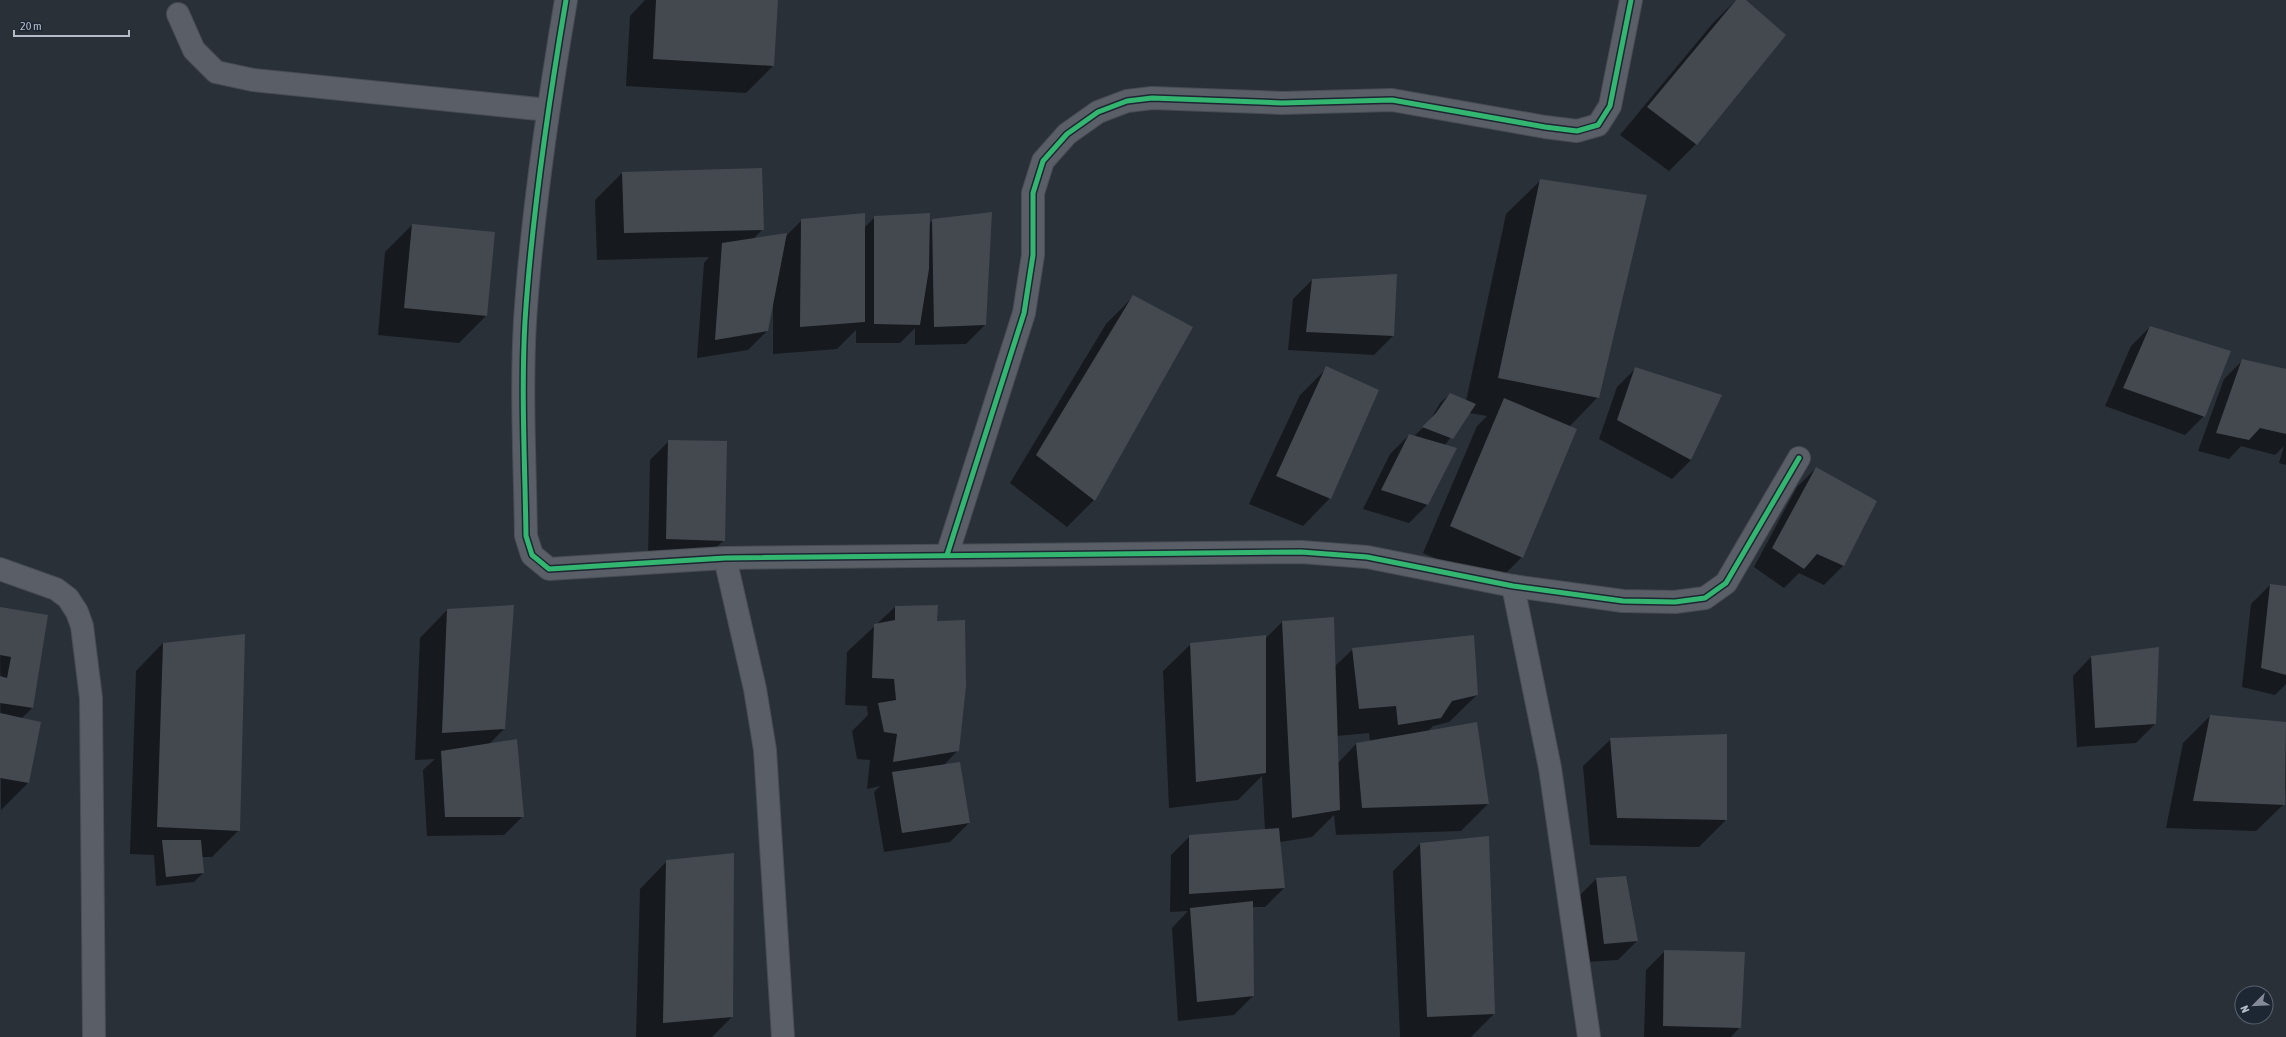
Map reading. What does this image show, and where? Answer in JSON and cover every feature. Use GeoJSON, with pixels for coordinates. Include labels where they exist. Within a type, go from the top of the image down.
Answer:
{"type":"FeatureCollection","features":[{"type":"Feature","properties":{"kind":"street"},"geometry":{"type":"LineString","coordinates":[[566,0],[548,110],[525,322],[524,414],[526,536],[532,555],[549,569],[725,558],[1301,552],[1367,557],[1513,586],[1623,601],[1675,602],[1705,598],[1726,583],[1799,458]]}},
{"type":"Feature","properties":{"kind":"street"},"geometry":{"type":"LineString","coordinates":[[947,556],[1024,313],[1033,255],[1034,193],[1044,161],[1067,134],[1098,112],[1127,101],[1152,98],[1282,103],[1392,100],[1544,127],[1577,130],[1598,125],[1610,106],[1631,0]]}},
{"type":"Feature","properties":{"kind":"street"},"geometry":{"type":"LineString","coordinates":[[178,14],[194,50],[216,72],[253,80],[548,110]]}},
{"type":"Feature","properties":{"kind":"street"},"geometry":{"type":"LineString","coordinates":[[725,558],[755,689],[765,750],[783,1037]]}},
{"type":"Feature","properties":{"kind":"street"},"geometry":{"type":"LineString","coordinates":[[0,570],[56,589],[68,598],[77,612],[82,626],[91,698],[94,1037]]}},
{"type":"Feature","properties":{"kind":"street"},"geometry":{"type":"LineString","coordinates":[[1513,586],[1550,768],[1589,1037]]}},
{"type":"Feature","properties":{"kind":"building"},"geometry":{"type":"Polygon","coordinates":[[[656,0],[778,0],[774,66],[653,59],[656,0]]]}},
{"type":"Feature","properties":{"kind":"building"},"geometry":{"type":"Polygon","coordinates":[[[1736,0],[1746,0],[1786,35],[1697,145],[1647,107],[1736,0]]]}},
{"type":"Feature","properties":{"kind":"building"},"geometry":{"type":"Polygon","coordinates":[[[762,168],[764,230],[624,233],[622,172],[762,168]]]}},
{"type":"Feature","properties":{"kind":"building"},"geometry":{"type":"Polygon","coordinates":[[[1540,179],[1647,195],[1599,398],[1498,378],[1540,179]]]}},
{"type":"Feature","properties":{"kind":"building"},"geometry":{"type":"Polygon","coordinates":[[[992,212],[986,325],[934,327],[932,219],[992,212]]]}},
{"type":"Feature","properties":{"kind":"building"},"geometry":{"type":"Polygon","coordinates":[[[865,213],[865,322],[800,327],[801,219],[865,213]]]}},
{"type":"Feature","properties":{"kind":"building"},"geometry":{"type":"Polygon","coordinates":[[[930,213],[929,269],[920,325],[874,324],[874,216],[930,213]]]}},
{"type":"Feature","properties":{"kind":"building"},"geometry":{"type":"Polygon","coordinates":[[[412,224],[495,232],[487,316],[404,308],[412,224]]]}},
{"type":"Feature","properties":{"kind":"building"},"geometry":{"type":"Polygon","coordinates":[[[787,233],[768,331],[715,340],[722,243],[787,233]]]}},
{"type":"Feature","properties":{"kind":"building"},"geometry":{"type":"Polygon","coordinates":[[[1397,274],[1394,336],[1306,332],[1312,279],[1397,274]]]}},
{"type":"Feature","properties":{"kind":"building"},"geometry":{"type":"Polygon","coordinates":[[[1133,295],[1193,327],[1095,501],[1036,455],[1133,295]]]}},
{"type":"Feature","properties":{"kind":"building"},"geometry":{"type":"Polygon","coordinates":[[[2150,326],[2231,351],[2205,417],[2123,388],[2150,326]]]}},
{"type":"Feature","properties":{"kind":"building"},"geometry":{"type":"Polygon","coordinates":[[[2242,359],[2286,369],[2286,434],[2260,428],[2249,440],[2216,433],[2242,359]]]}},
{"type":"Feature","properties":{"kind":"building"},"geometry":{"type":"Polygon","coordinates":[[[1326,366],[1379,390],[1331,499],[1276,476],[1326,366]]]}},
{"type":"Feature","properties":{"kind":"building"},"geometry":{"type":"Polygon","coordinates":[[[1635,367],[1722,395],[1691,460],[1617,420],[1635,367]]]}},
{"type":"Feature","properties":{"kind":"building"},"geometry":{"type":"Polygon","coordinates":[[[1450,393],[1476,404],[1453,439],[1422,427],[1436,413],[1450,393]]]}},
{"type":"Feature","properties":{"kind":"building"},"geometry":{"type":"Polygon","coordinates":[[[1504,398],[1577,429],[1523,558],[1450,526],[1504,398]]]}},
{"type":"Feature","properties":{"kind":"building"},"geometry":{"type":"Polygon","coordinates":[[[1409,434],[1457,448],[1428,505],[1381,490],[1409,434]]]}},
{"type":"Feature","properties":{"kind":"building"},"geometry":{"type":"Polygon","coordinates":[[[668,440],[727,441],[725,541],[666,539],[668,440]]]}},
{"type":"Feature","properties":{"kind":"building"},"geometry":{"type":"Polygon","coordinates":[[[1816,467],[1877,501],[1844,566],[1817,554],[1804,569],[1772,548],[1816,467]]]}},
{"type":"Feature","properties":{"kind":"building"},"geometry":{"type":"Polygon","coordinates":[[[2270,584],[2286,586],[2286,675],[2261,668],[2270,584]]]}},
{"type":"Feature","properties":{"kind":"building"},"geometry":{"type":"Polygon","coordinates":[[[514,605],[505,729],[442,733],[447,609],[514,605]]]}},
{"type":"Feature","properties":{"kind":"building"},"geometry":{"type":"Polygon","coordinates":[[[938,605],[937,621],[965,620],[966,686],[959,751],[893,762],[897,734],[884,732],[878,703],[896,700],[894,679],[872,678],[874,624],[895,620],[895,606],[938,605]]]}},
{"type":"Feature","properties":{"kind":"building"},"geometry":{"type":"Polygon","coordinates":[[[0,607],[48,615],[33,708],[0,703],[0,676],[7,678],[11,657],[0,655],[0,607]]]}},
{"type":"Feature","properties":{"kind":"building"},"geometry":{"type":"Polygon","coordinates":[[[1334,617],[1340,810],[1292,818],[1282,621],[1334,617]]]}},
{"type":"Feature","properties":{"kind":"building"},"geometry":{"type":"Polygon","coordinates":[[[245,634],[240,831],[157,827],[163,643],[245,634]]]}},
{"type":"Feature","properties":{"kind":"building"},"geometry":{"type":"Polygon","coordinates":[[[1266,635],[1266,773],[1196,782],[1190,643],[1266,635]]]}},
{"type":"Feature","properties":{"kind":"building"},"geometry":{"type":"Polygon","coordinates":[[[1474,635],[1478,695],[1452,701],[1441,718],[1398,725],[1396,706],[1359,709],[1352,648],[1474,635]]]}},
{"type":"Feature","properties":{"kind":"building"},"geometry":{"type":"Polygon","coordinates":[[[2159,647],[2156,724],[2095,728],[2091,656],[2159,647]]]}},
{"type":"Feature","properties":{"kind":"building"},"geometry":{"type":"Polygon","coordinates":[[[0,713],[41,722],[29,783],[0,778],[0,713]]]}},
{"type":"Feature","properties":{"kind":"building"},"geometry":{"type":"Polygon","coordinates":[[[2210,715],[2286,722],[2285,805],[2193,801],[2210,715]]]}},
{"type":"Feature","properties":{"kind":"building"},"geometry":{"type":"Polygon","coordinates":[[[1477,722],[1489,804],[1362,808],[1356,743],[1477,722]]]}},
{"type":"Feature","properties":{"kind":"building"},"geometry":{"type":"Polygon","coordinates":[[[1727,734],[1727,820],[1617,818],[1610,738],[1727,734]]]}},
{"type":"Feature","properties":{"kind":"building"},"geometry":{"type":"Polygon","coordinates":[[[517,739],[524,817],[445,817],[441,751],[517,739]]]}},
{"type":"Feature","properties":{"kind":"building"},"geometry":{"type":"Polygon","coordinates":[[[960,762],[970,823],[902,833],[892,772],[960,762]]]}},
{"type":"Feature","properties":{"kind":"building"},"geometry":{"type":"Polygon","coordinates":[[[1279,828],[1285,888],[1189,894],[1189,835],[1279,828]]]}},
{"type":"Feature","properties":{"kind":"building"},"geometry":{"type":"Polygon","coordinates":[[[1489,836],[1495,1014],[1427,1017],[1420,843],[1489,836]]]}},
{"type":"Feature","properties":{"kind":"building"},"geometry":{"type":"Polygon","coordinates":[[[162,840],[201,840],[204,873],[166,877],[162,840]]]}},
{"type":"Feature","properties":{"kind":"building"},"geometry":{"type":"Polygon","coordinates":[[[734,853],[733,1017],[663,1023],[666,860],[734,853]]]}},
{"type":"Feature","properties":{"kind":"building"},"geometry":{"type":"Polygon","coordinates":[[[1626,876],[1638,941],[1604,944],[1596,878],[1626,876]]]}},
{"type":"Feature","properties":{"kind":"building"},"geometry":{"type":"Polygon","coordinates":[[[1253,901],[1254,996],[1197,1002],[1190,908],[1253,901]]]}},
{"type":"Feature","properties":{"kind":"building"},"geometry":{"type":"Polygon","coordinates":[[[1664,950],[1745,952],[1741,1028],[1663,1026],[1664,950]]]}},
{"type":"Feature","properties":{"kind":"cycle path"},"geometry":{"type":"LineString","coordinates":[[566,0],[536,200],[528,281],[524,348],[523,402],[526,536],[532,555],[549,569],[725,558],[1301,552],[1367,557],[1513,586],[1623,601],[1675,602],[1705,598],[1726,583],[1799,458]]}},
{"type":"Feature","properties":{"kind":"cycle path"},"geometry":{"type":"LineString","coordinates":[[947,555],[1024,313],[1033,255],[1033,193],[1043,161],[1067,134],[1098,112],[1127,101],[1152,98],[1282,103],[1392,100],[1545,127],[1577,131],[1598,125],[1610,106],[1631,0]]}}]}
